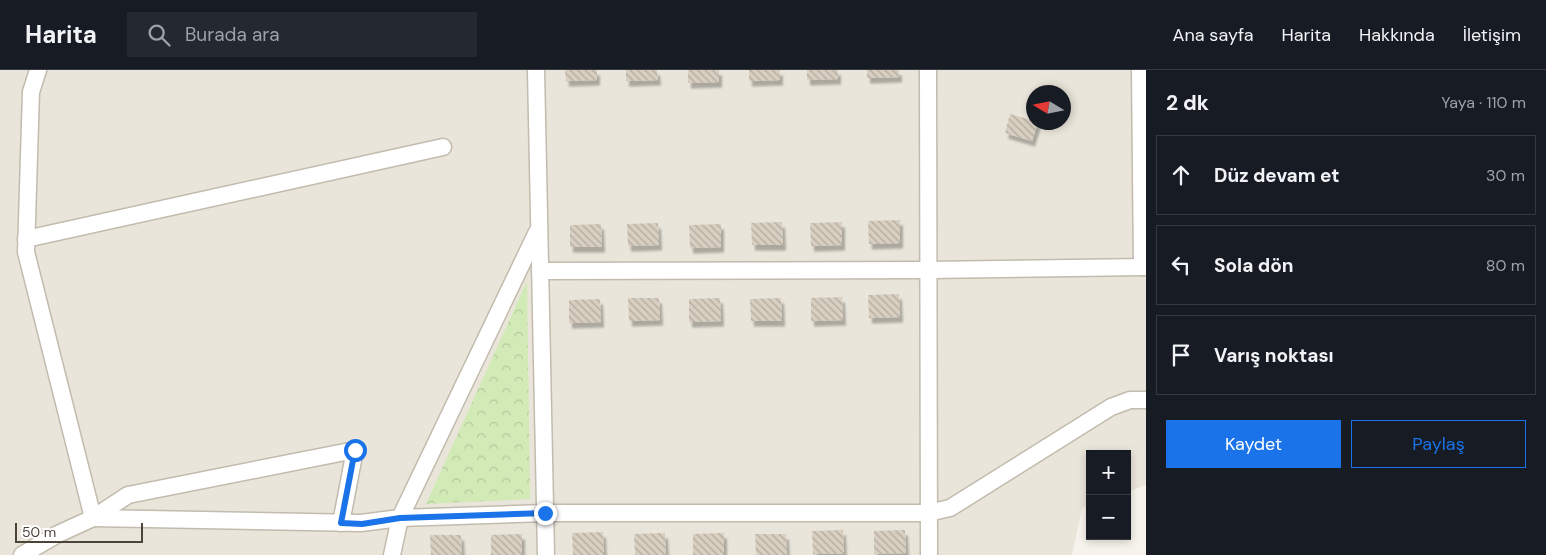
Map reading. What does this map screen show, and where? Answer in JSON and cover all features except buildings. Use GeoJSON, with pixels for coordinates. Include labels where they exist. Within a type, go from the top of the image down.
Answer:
{"type":"FeatureCollection","features":[{"type":"Feature","properties":{"kind":"street"},"geometry":{"type":"LineString","coordinates":[[38,70],[31,92],[26,252],[93,518]]}},
{"type":"Feature","properties":{"kind":"street"},"geometry":{"type":"LineString","coordinates":[[536,70],[546,555]]}},
{"type":"Feature","properties":{"kind":"street"},"geometry":{"type":"LineString","coordinates":[[928,70],[930,270],[929,555]]}},
{"type":"Feature","properties":{"kind":"street"},"geometry":{"type":"LineString","coordinates":[[540,271],[930,270],[1144,267],[1140,70]]}},
{"type":"Feature","properties":{"kind":"street"},"geometry":{"type":"LineString","coordinates":[[26,238],[443,147]]}},
{"type":"Feature","properties":{"kind":"street"},"geometry":{"type":"LineString","coordinates":[[392,555],[400,518],[539,228]]}},
{"type":"Feature","properties":{"kind":"street"},"geometry":{"type":"LineString","coordinates":[[93,518],[362,524],[400,518],[545,513],[928,513],[950,508],[1112,407],[1130,400],[1146,400]]}},
{"type":"Feature","properties":{"kind":"street"},"geometry":{"type":"LineString","coordinates":[[22,555],[58,534],[93,518],[128,495],[355,450],[341,523]]}},
{"type":"Feature","properties":{"kind":"shaded area"},"geometry":{"type":"Polygon","coordinates":[[[0,70],[1146,70],[1146,485],[1131,491],[1131,450],[1086,450],[1086,506],[1082,508],[1072,555],[0,555],[0,70]]]}},
{"type":"Feature","properties":{"kind":"green space"},"geometry":{"type":"Polygon","coordinates":[[[527,281],[530,499],[426,504],[527,281]]]}},
{"type":"Feature","properties":{"kind":"route"},"geometry":{"type":"LineString","coordinates":[[355,450],[341,523],[362,524],[400,518],[545,513]]}}]}
